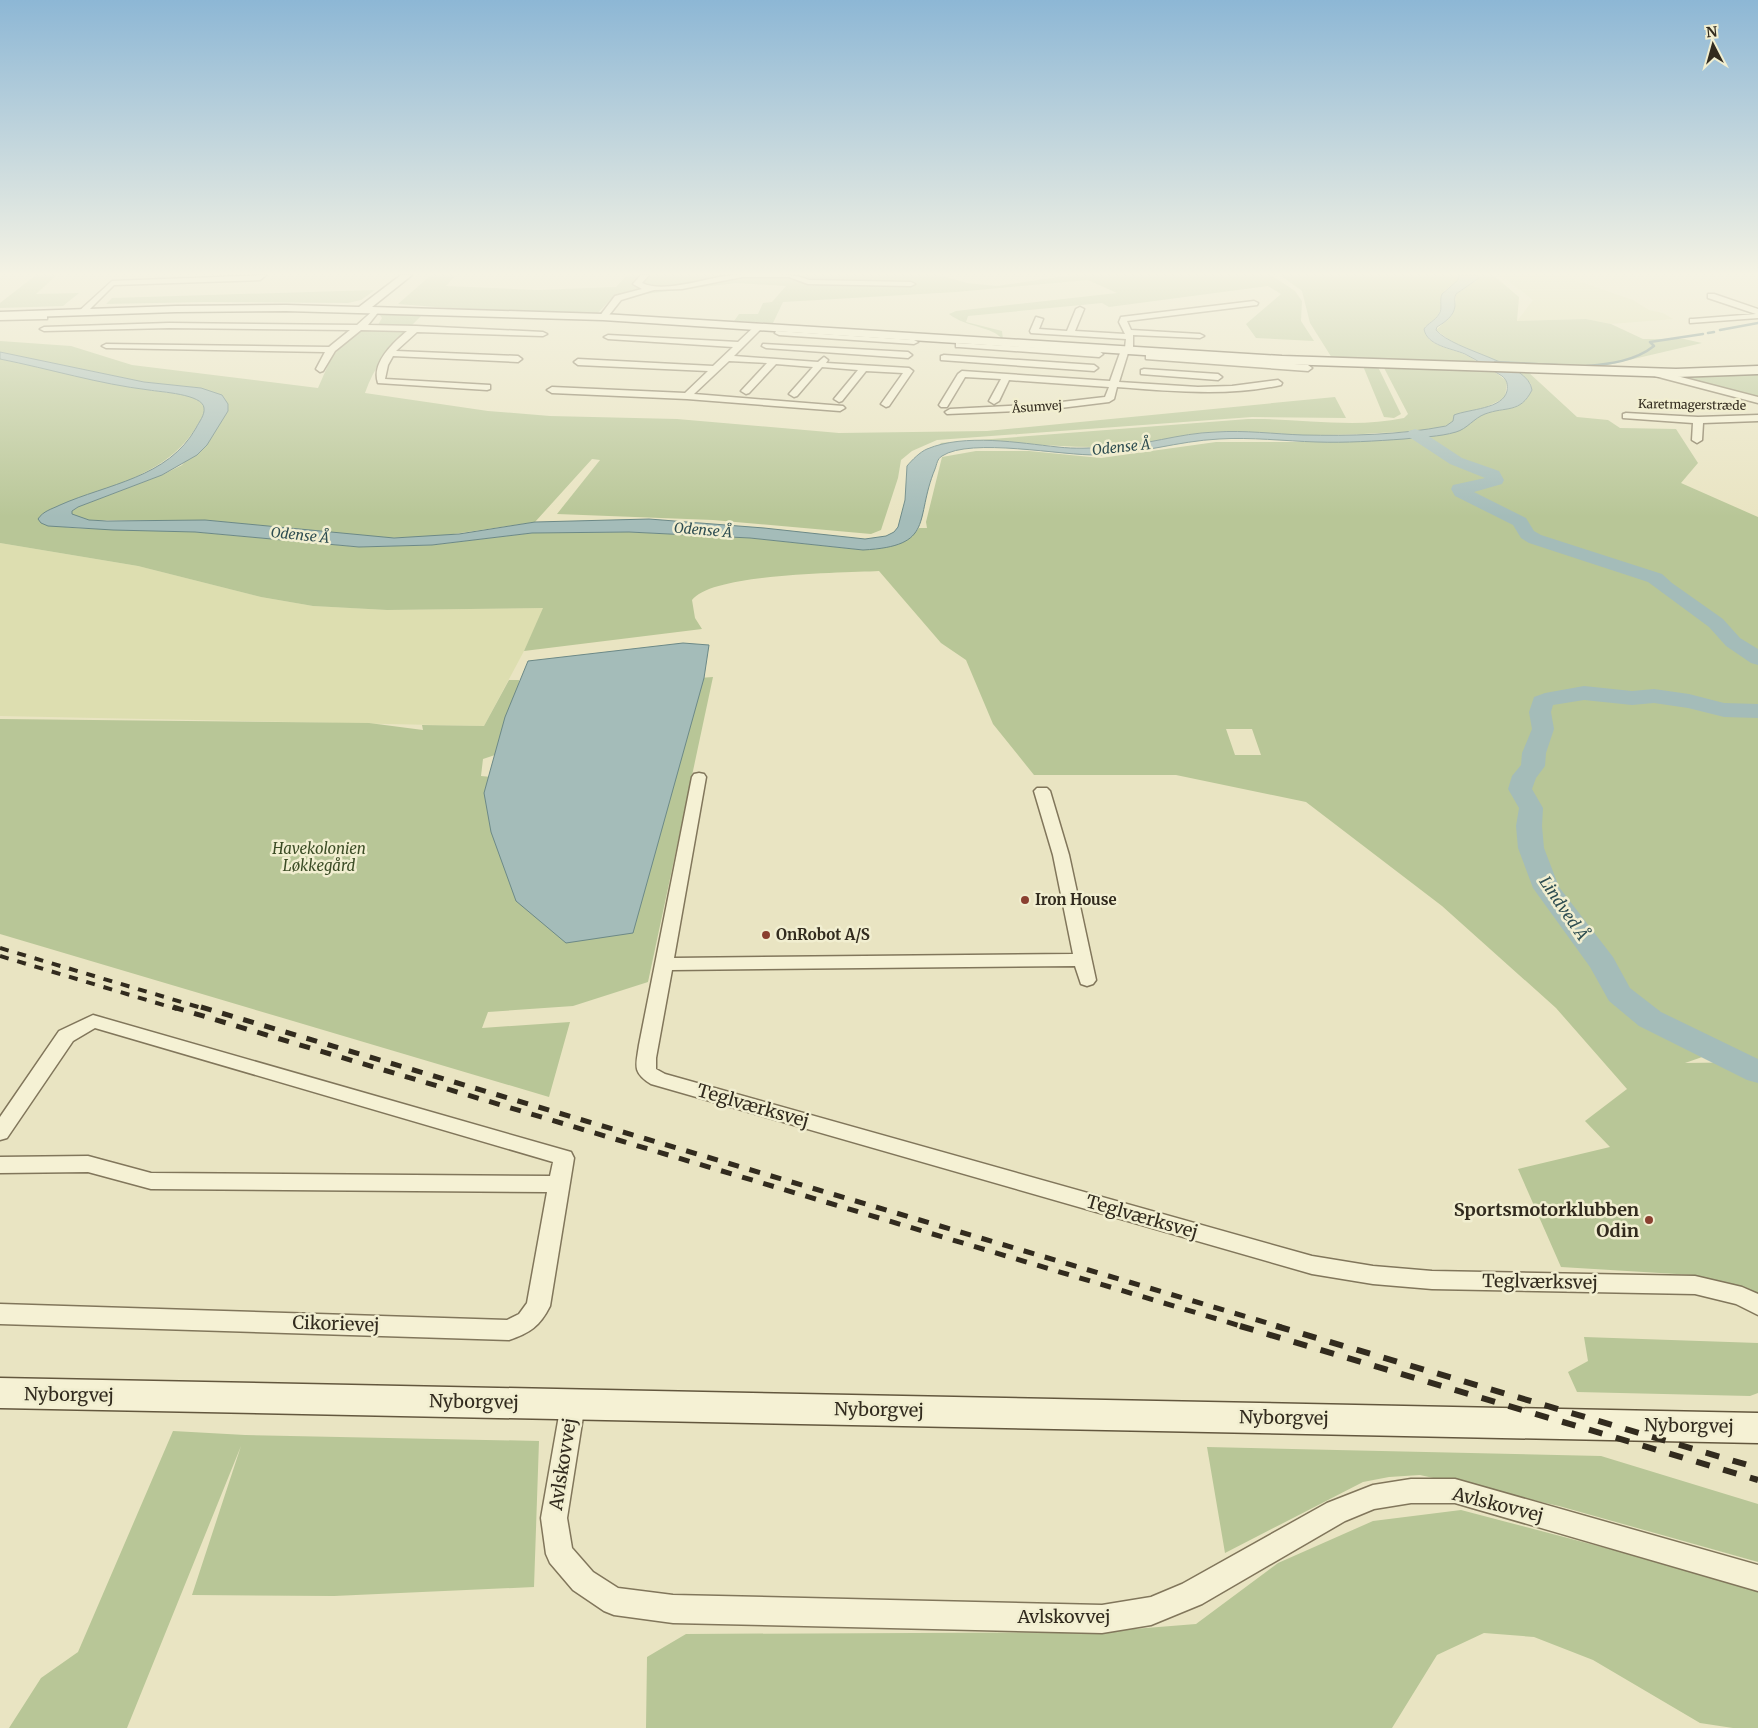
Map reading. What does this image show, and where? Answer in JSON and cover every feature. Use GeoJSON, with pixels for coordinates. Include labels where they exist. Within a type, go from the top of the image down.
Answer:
{"type":"FeatureCollection","features":[{"type":"Feature","properties":{"kind":"street"},"geometry":{"type":"LineString","coordinates":[[320,369],[321,363],[327,356]]}},
{"type":"Feature","properties":{"kind":"street"},"geometry":{"type":"LineString","coordinates":[[389,356],[383,366],[381,381],[487,387]]}},
{"type":"Feature","properties":{"kind":"street"},"geometry":{"type":"LineString","coordinates":[[446,356],[518,359]]}},
{"type":"Feature","properties":{"kind":"street"},"geometry":{"type":"LineString","coordinates":[[687,396],[729,356]]}},
{"type":"Feature","properties":{"kind":"street"},"geometry":{"type":"LineString","coordinates":[[794,394],[827,356]]}},
{"type":"Feature","properties":{"kind":"street","name":"Åsumvej"},"geometry":{"type":"LineString","coordinates":[[994,401],[1023,364],[1027,356]]}},
{"type":"Feature","properties":{"kind":"street","name":"Åsumvej"},"geometry":{"type":"LineString","coordinates":[[1125,356],[1114,385],[1111,397],[1107,400],[1027,408],[947,408],[962,374],[1114,385],[1216,390],[1278,383]]}},
{"type":"Feature","properties":{"kind":"street"},"geometry":{"type":"LineString","coordinates":[[1207,356],[1282,360],[1650,372],[1758,370]]}},
{"type":"Feature","properties":{"kind":"street"},"geometry":{"type":"LineString","coordinates":[[1149,357],[1308,368]]}},
{"type":"Feature","properties":{"kind":"street"},"geometry":{"type":"LineString","coordinates":[[727,358],[909,371],[886,404]]}},
{"type":"Feature","properties":{"kind":"street"},"geometry":{"type":"LineString","coordinates":[[944,358],[1094,368]]}},
{"type":"Feature","properties":{"kind":"street"},"geometry":{"type":"LineString","coordinates":[[746,391],[774,361]]}},
{"type":"Feature","properties":{"kind":"street"},"geometry":{"type":"LineString","coordinates":[[578,362],[715,369]]}},
{"type":"Feature","properties":{"kind":"street"},"geometry":{"type":"LineString","coordinates":[[1216,390],[1220,362]]}},
{"type":"Feature","properties":{"kind":"street"},"geometry":{"type":"LineString","coordinates":[[552,390],[840,403],[864,368]]}},
{"type":"Feature","properties":{"kind":"street"},"geometry":{"type":"LineString","coordinates":[[1144,372],[1218,377]]}},
{"type":"Feature","properties":{"kind":"street"},"geometry":{"type":"LineString","coordinates":[[1650,372],[1758,400]]}},
{"type":"Feature","properties":{"kind":"street","name":"Åsumvej"},"geometry":{"type":"LineString","coordinates":[[1046,393],[1051,381]]}},
{"type":"Feature","properties":{"kind":"street","name":"Karetmagerstræde"},"geometry":{"type":"LineString","coordinates":[[1626,416],[1698,420],[1758,418]]}},
{"type":"Feature","properties":{"kind":"street"},"geometry":{"type":"LineString","coordinates":[[1697,440],[1698,420]]}},
{"type":"Feature","properties":{"kind":"street","name":"Teglværksvej"},"geometry":{"type":"LineString","coordinates":[[700,777],[664,964],[662,990],[646,1057],[646,1072],[658,1079],[1312,1265],[1373,1275],[1432,1280],[1695,1285],[1742,1296],[1758,1305]]}},
{"type":"Feature","properties":{"kind":"street"},"geometry":{"type":"LineString","coordinates":[[1042,792],[1061,855],[1087,980]]}},
{"type":"Feature","properties":{"kind":"street"},"geometry":{"type":"LineString","coordinates":[[664,964],[1082,960]]}},
{"type":"Feature","properties":{"kind":"street","name":"Cikorievej"},"geometry":{"type":"LineString","coordinates":[[0,1133],[66,1036],[93,1021],[564,1158],[538,1306],[527,1322],[509,1330],[0,1314]]}},
{"type":"Feature","properties":{"kind":"street"},"geometry":{"type":"LineString","coordinates":[[0,1165],[88,1164],[151,1181],[560,1184]]}},
{"type":"Feature","properties":{"kind":"street","name":"Nyborgvej"},"geometry":{"type":"LineString","coordinates":[[0,1393],[1758,1428]]}},
{"type":"Feature","properties":{"kind":"street","name":"Avlskovvej"},"geometry":{"type":"LineString","coordinates":[[573,1404],[554,1518],[559,1554],[583,1581],[614,1601],[673,1609],[1102,1619],[1151,1610],[1192,1594],[1336,1512],[1373,1497],[1411,1491],[1455,1491],[1758,1578]]}},
{"type":"Feature","properties":{"kind":"green space"},"geometry":{"type":"Polygon","coordinates":[[[17,356],[102,356],[132,365],[318,388],[332,356],[385,356],[365,393],[488,411],[550,416],[677,419],[839,433],[987,431],[1335,397],[1346,418],[1252,417],[937,440],[912,451],[901,460],[898,478],[881,530],[871,534],[713,520],[557,514],[600,460],[592,459],[535,522],[433,537],[381,538],[205,520],[89,520],[72,515],[72,511],[78,507],[162,475],[182,465],[228,411],[201,388],[144,382],[17,356]]]}},
{"type":"Feature","properties":{"kind":"green space"},"geometry":{"type":"Polygon","coordinates":[[[1331,356],[1467,356],[1480,363],[1332,358],[1331,356]]]}},
{"type":"Feature","properties":{"kind":"green space"},"geometry":{"type":"Polygon","coordinates":[[[1484,356],[1648,356],[1595,368],[1504,364],[1484,356]]]}},
{"type":"Feature","properties":{"kind":"green space"},"geometry":{"type":"Polygon","coordinates":[[[0,359],[142,389],[184,395],[200,400],[204,405],[200,422],[190,436],[181,447],[161,463],[41,523],[72,528],[195,532],[359,547],[432,545],[532,533],[629,532],[750,538],[863,550],[879,548],[894,545],[908,539],[919,528],[927,528],[926,522],[942,457],[976,451],[1029,451],[1101,458],[1216,442],[1336,442],[1448,434],[1459,430],[1482,415],[1516,407],[1522,403],[1532,390],[1531,384],[1519,373],[1527,371],[1577,417],[1608,420],[1620,428],[1676,429],[1698,463],[1681,483],[1758,517],[1758,1062],[1758,1295],[1720,1281],[1693,1275],[1561,1267],[1518,1169],[1610,1147],[1585,1121],[1627,1089],[1556,1008],[1442,906],[1306,802],[1176,775],[1034,775],[993,724],[966,660],[941,643],[879,571],[779,576],[724,584],[704,591],[692,600],[695,618],[702,629],[524,651],[543,608],[387,610],[313,606],[261,597],[138,566],[0,543],[0,359]],[[1226,729],[1235,755],[1261,755],[1252,729],[1226,729]],[[1728,1048],[1685,1063],[1758,1062],[1728,1048]]]}},
{"type":"Feature","properties":{"kind":"green space"},"geometry":{"type":"Polygon","coordinates":[[[1363,366],[1378,367],[1401,414],[1394,418],[1384,417],[1363,366]]]}},
{"type":"Feature","properties":{"kind":"green space"},"geometry":{"type":"Polygon","coordinates":[[[1383,366],[1492,370],[1507,381],[1505,398],[1486,407],[1454,415],[1453,421],[1448,425],[1419,431],[1315,435],[1233,431],[1213,432],[1131,445],[1104,447],[982,442],[942,445],[940,443],[1248,419],[1365,423],[1404,418],[1408,414],[1383,366]]]}},
{"type":"Feature","properties":{"kind":"green space"},"geometry":{"type":"Polygon","coordinates":[[[1758,372],[1758,398],[1665,374],[1758,372]]]}},
{"type":"Feature","properties":{"kind":"green space"},"geometry":{"type":"Polygon","coordinates":[[[0,543],[138,566],[261,597],[313,606],[387,610],[544,608],[524,651],[484,726],[0,716],[0,543]]]}},
{"type":"Feature","properties":{"kind":"green space","name":"Havekolonien Løkkegård"},"geometry":{"type":"Polygon","coordinates":[[[713,677],[648,982],[573,1006],[488,1012],[482,1028],[570,1022],[549,1097],[0,934],[0,719],[369,723],[423,730],[422,725],[484,726],[509,680],[519,680],[516,748],[483,759],[481,776],[512,779],[699,678],[713,677]]]}},
{"type":"Feature","properties":{"kind":"green space"},"geometry":{"type":"Polygon","coordinates":[[[1584,1337],[1758,1343],[1758,1393],[1750,1396],[1577,1392],[1568,1372],[1588,1361],[1584,1337]]]}},
{"type":"Feature","properties":{"kind":"green space"},"geometry":{"type":"Polygon","coordinates":[[[173,1431],[245,1435],[539,1441],[534,1587],[334,1596],[192,1595],[241,1446],[127,1728],[9,1728],[41,1678],[78,1652],[173,1431]]]}},
{"type":"Feature","properties":{"kind":"green space"},"geometry":{"type":"Polygon","coordinates":[[[1207,1447],[1601,1456],[1758,1504],[1758,1562],[1559,1506],[1420,1475],[1389,1477],[1363,1482],[1225,1553],[1207,1447]]]}},
{"type":"Feature","properties":{"kind":"green space"},"geometry":{"type":"Polygon","coordinates":[[[1461,1510],[1758,1588],[1758,1728],[1733,1728],[1700,1723],[1593,1660],[1534,1637],[1484,1633],[1437,1655],[1392,1728],[646,1728],[647,1657],[686,1634],[1096,1632],[1196,1624],[1278,1563],[1373,1521],[1461,1510]]]}},
{"type":"Feature","properties":{"kind":"water","name":"Odense Å"},"geometry":{"type":"Polygon","coordinates":[[[0,356],[17,356],[144,382],[201,388],[222,395],[228,404],[228,411],[207,445],[197,455],[162,475],[78,507],[72,511],[72,514],[89,520],[205,520],[394,538],[459,534],[535,522],[649,519],[764,528],[865,539],[886,536],[894,532],[898,527],[905,500],[907,466],[924,450],[942,444],[958,441],[992,440],[1064,448],[1089,448],[1121,446],[1216,432],[1357,435],[1393,433],[1446,426],[1453,421],[1454,415],[1485,408],[1499,402],[1504,397],[1507,391],[1506,381],[1502,376],[1468,356],[1483,356],[1505,365],[1528,380],[1532,390],[1523,403],[1517,406],[1485,414],[1456,432],[1437,436],[1360,442],[1219,439],[1099,455],[995,448],[974,448],[956,451],[942,456],[938,460],[922,516],[912,536],[902,543],[863,550],[750,538],[629,532],[532,533],[432,545],[359,547],[195,532],[48,526],[41,523],[38,519],[48,510],[135,477],[153,469],[170,458],[184,445],[196,428],[203,416],[204,408],[202,403],[197,400],[180,394],[112,384],[0,359],[0,356]]]}},
{"type":"Feature","properties":{"kind":"water"},"geometry":{"type":"Polygon","coordinates":[[[683,643],[709,645],[704,678],[633,933],[566,943],[516,901],[491,832],[484,793],[505,717],[528,661],[683,643]]]}},
{"type":"Feature","properties":{"kind":"waterway"},"geometry":{"type":"LineString","coordinates":[[1587,366],[1613,363],[1637,356]]}},
{"type":"Feature","properties":{"kind":"waterway"},"geometry":{"type":"LineString","coordinates":[[1495,362],[1574,366]]}},
{"type":"Feature","properties":{"kind":"waterway","name":"Lindved Å"},"geometry":{"type":"LineString","coordinates":[[1415,434],[1456,461],[1493,475],[1496,480],[1459,489],[1461,492],[1520,522],[1527,534],[1535,539],[1655,578],[1716,623],[1733,642],[1758,659]]}},
{"type":"Feature","properties":{"kind":"waterway","name":"Lindved Å"},"geometry":{"type":"LineString","coordinates":[[1758,711],[1724,710],[1689,701],[1654,696],[1632,698],[1584,693],[1545,700],[1542,702],[1540,712],[1543,729],[1534,753],[1533,766],[1524,776],[1520,789],[1531,808],[1529,826],[1531,848],[1546,888],[1603,964],[1619,994],[1650,1019],[1758,1072]]}},
{"type":"Feature","properties":{"kind":"railway"},"geometry":{"type":"LineString","coordinates":[[0,948],[205,1009]]}},
{"type":"Feature","properties":{"kind":"railway"},"geometry":{"type":"LineString","coordinates":[[0,956],[177,1009]]}},
{"type":"Feature","properties":{"kind":"railway"},"geometry":{"type":"LineString","coordinates":[[173,1007],[1244,1327]]}},
{"type":"Feature","properties":{"kind":"railway"},"geometry":{"type":"LineString","coordinates":[[201,1007],[1281,1327]]}},
{"type":"Feature","properties":{"kind":"railway"},"geometry":{"type":"LineString","coordinates":[[1240,1326],[1758,1480]]}},
{"type":"Feature","properties":{"kind":"railway"},"geometry":{"type":"LineString","coordinates":[[1276,1326],[1758,1468]]}},
{"type":"Feature","properties":{"kind":"place","name":"Iron House"},"geometry":{"type":"Point","coordinates":[1025,900]}},
{"type":"Feature","properties":{"kind":"place","name":"OnRobot A/S"},"geometry":{"type":"Point","coordinates":[766,935]}},
{"type":"Feature","properties":{"kind":"place","name":"Sportsmotorklubben Odin"},"geometry":{"type":"Point","coordinates":[1649,1220]}}]}
